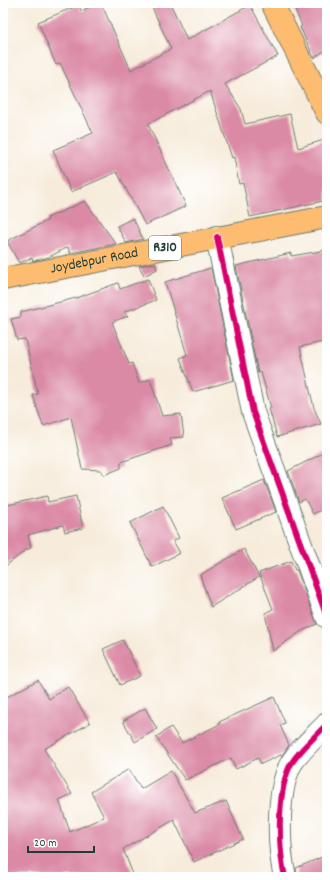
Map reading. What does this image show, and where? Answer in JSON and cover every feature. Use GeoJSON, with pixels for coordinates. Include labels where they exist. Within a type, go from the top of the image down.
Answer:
{"type":"FeatureCollection","features":[{"type":"Feature","properties":{"kind":"main road"},"geometry":{"type":"LineString","coordinates":[[272,3],[327,113]]}},
{"type":"Feature","properties":{"kind":"main road","name":"Joydebpur Road"},"geometry":{"type":"LineString","coordinates":[[3,279],[327,217]]}},
{"type":"Feature","properties":{"kind":"street"},"geometry":{"type":"LineString","coordinates":[[217,238],[253,412],[327,617]]}},
{"type":"Feature","properties":{"kind":"street"},"geometry":{"type":"LineString","coordinates":[[285,877],[282,863],[282,791],[289,767],[308,743],[327,724]]}},
{"type":"Feature","properties":{"kind":"building"},"geometry":{"type":"Polygon","coordinates":[[[101,3],[131,70],[171,49],[150,3],[170,3],[187,40],[250,5],[278,56],[225,84],[241,109],[245,124],[290,114],[298,148],[327,139],[327,200],[250,217],[243,183],[239,184],[234,157],[232,158],[210,91],[148,124],[186,206],[145,225],[117,172],[71,192],[53,150],[93,133],[60,63],[56,65],[38,22],[79,5],[81,11],[101,3]]]}},
{"type":"Feature","properties":{"kind":"building"},"geometry":{"type":"Polygon","coordinates":[[[292,3],[327,3],[327,49],[314,58],[300,27],[302,26],[292,3]]]}},
{"type":"Feature","properties":{"kind":"building"},"geometry":{"type":"Polygon","coordinates":[[[85,201],[116,244],[70,253],[68,247],[49,257],[33,261],[32,258],[19,263],[7,241],[48,220],[47,218],[85,201]]]}},
{"type":"Feature","properties":{"kind":"building"},"geometry":{"type":"Polygon","coordinates":[[[133,218],[143,239],[126,243],[117,226],[133,218]]]}},
{"type":"Feature","properties":{"kind":"building"},"geometry":{"type":"Polygon","coordinates":[[[327,250],[327,341],[300,347],[314,408],[321,424],[277,437],[261,372],[258,373],[236,266],[291,253],[291,256],[327,250]]]}},
{"type":"Feature","properties":{"kind":"building"},"geometry":{"type":"Polygon","coordinates":[[[155,263],[157,269],[144,276],[139,266],[155,263]]]}},
{"type":"Feature","properties":{"kind":"building"},"geometry":{"type":"Polygon","coordinates":[[[211,268],[234,380],[193,392],[180,358],[187,355],[165,282],[211,268]]]}},
{"type":"Feature","properties":{"kind":"building"},"geometry":{"type":"Polygon","coordinates":[[[148,279],[156,300],[124,312],[128,316],[112,322],[129,364],[132,363],[139,383],[150,379],[162,416],[181,414],[184,437],[170,438],[172,445],[121,462],[121,468],[104,475],[101,470],[82,469],[71,417],[43,426],[33,395],[38,394],[25,339],[17,340],[11,319],[21,317],[21,312],[76,298],[118,283],[120,289],[148,279]]]}},
{"type":"Feature","properties":{"kind":"building"},"geometry":{"type":"Polygon","coordinates":[[[327,451],[327,507],[313,514],[305,499],[299,502],[288,471],[327,451]]]}},
{"type":"Feature","properties":{"kind":"building"},"geometry":{"type":"Polygon","coordinates":[[[264,480],[276,512],[236,529],[222,498],[264,480]]]}},
{"type":"Feature","properties":{"kind":"building"},"geometry":{"type":"Polygon","coordinates":[[[47,496],[48,502],[76,496],[83,528],[65,532],[63,525],[28,535],[31,548],[26,550],[3,568],[3,506],[47,496]]]}},
{"type":"Feature","properties":{"kind":"building"},"geometry":{"type":"Polygon","coordinates":[[[163,506],[179,538],[173,541],[180,553],[152,567],[130,523],[163,506]]]}},
{"type":"Feature","properties":{"kind":"building"},"geometry":{"type":"Polygon","coordinates":[[[244,549],[259,577],[211,607],[200,575],[244,549]]]}},
{"type":"Feature","properties":{"kind":"building"},"geometry":{"type":"Polygon","coordinates":[[[291,561],[295,570],[297,570],[317,624],[300,632],[273,651],[265,613],[273,609],[259,573],[291,561]]]}},
{"type":"Feature","properties":{"kind":"building"},"geometry":{"type":"Polygon","coordinates":[[[123,640],[140,676],[120,685],[103,649],[123,640]]]}},
{"type":"Feature","properties":{"kind":"building"},"geometry":{"type":"Polygon","coordinates":[[[38,680],[49,699],[68,687],[90,723],[44,749],[72,794],[59,800],[70,832],[104,817],[91,792],[129,769],[141,789],[171,771],[195,813],[226,801],[243,839],[194,862],[174,820],[123,849],[134,877],[3,877],[3,699],[38,680]]]}},
{"type":"Feature","properties":{"kind":"building"},"geometry":{"type":"Polygon","coordinates":[[[274,697],[285,723],[280,725],[289,745],[283,754],[261,764],[258,758],[236,769],[231,758],[185,780],[156,737],[171,727],[182,743],[220,724],[219,722],[274,697]]]}},
{"type":"Feature","properties":{"kind":"building"},"geometry":{"type":"Polygon","coordinates":[[[145,708],[157,729],[135,742],[123,721],[145,708]]]}},
{"type":"Feature","properties":{"kind":"building"},"geometry":{"type":"Polygon","coordinates":[[[327,855],[327,877],[297,877],[296,868],[327,855]]]}},
{"type":"Feature","properties":{"kind":"cycle path"},"geometry":{"type":"LineString","coordinates":[[217,237],[253,412],[327,617]]}},
{"type":"Feature","properties":{"kind":"cycle path"},"geometry":{"type":"LineString","coordinates":[[285,877],[280,837],[282,792],[285,779],[289,768],[296,757],[327,724]]}}]}
